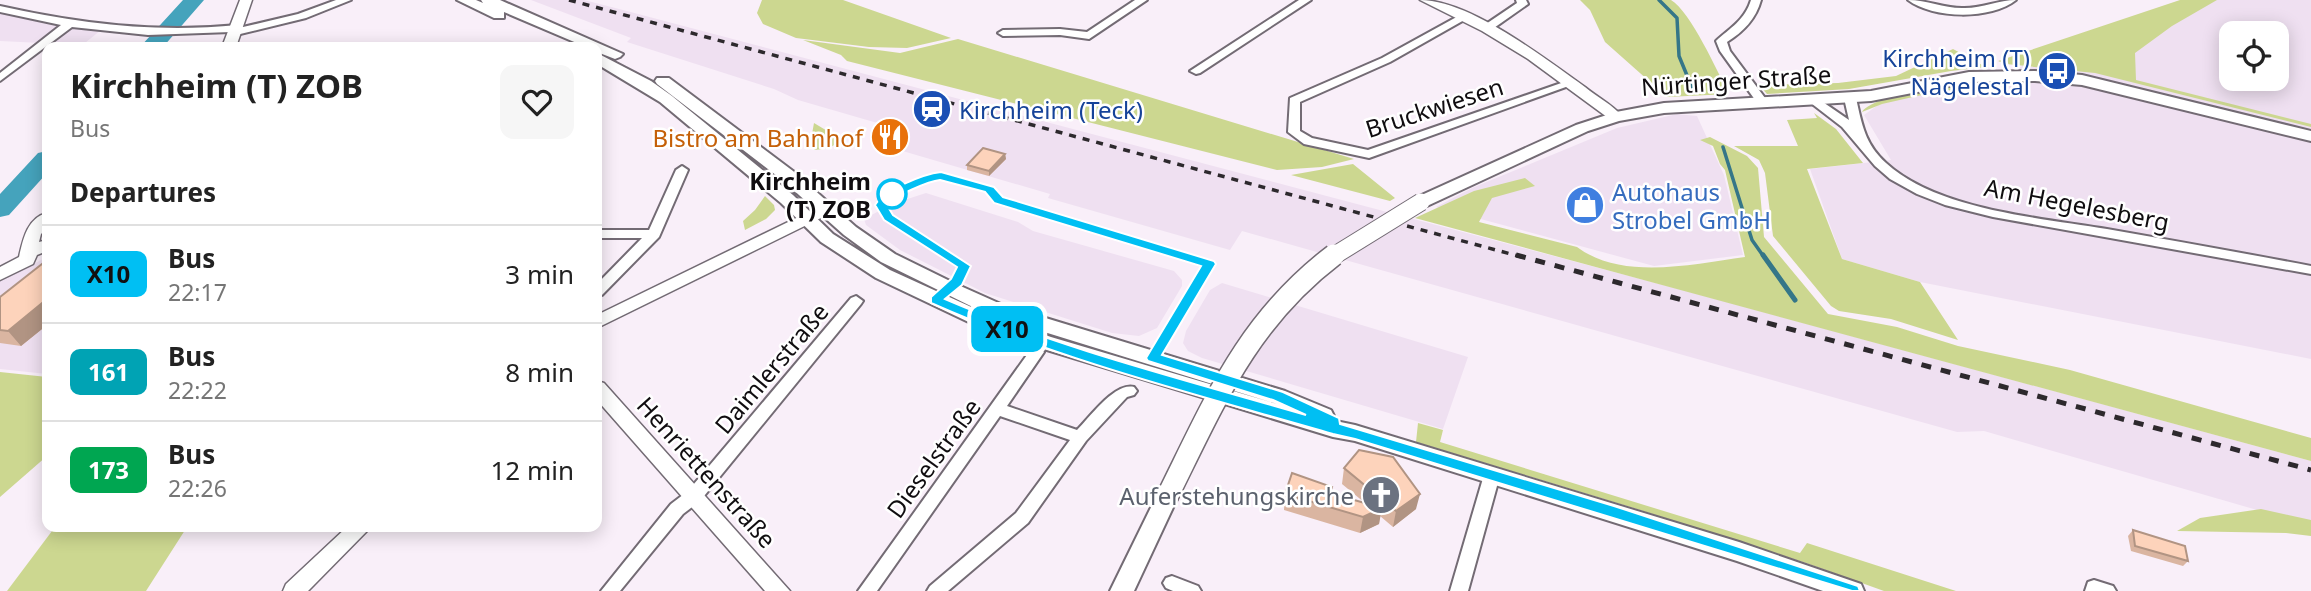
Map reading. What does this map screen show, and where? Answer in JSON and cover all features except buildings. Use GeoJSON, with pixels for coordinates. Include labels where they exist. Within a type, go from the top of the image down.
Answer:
{"type":"FeatureCollection","features":[{"type":"Feature","properties":{"kind":"main road"},"geometry":{"type":"LineString","coordinates":[[464,0],[562,42]]}},
{"type":"Feature","properties":{"kind":"main road"},"geometry":{"type":"LineString","coordinates":[[488,0],[586,42]]}},
{"type":"Feature","properties":{"kind":"main road"},"geometry":{"type":"LineString","coordinates":[[602,49],[655,76],[787,175],[825,209],[888,258],[996,310],[1278,396],[1355,433]]}},
{"type":"Feature","properties":{"kind":"main road"},"geometry":{"type":"LineString","coordinates":[[602,61],[666,99],[787,199],[827,238],[870,267],[984,321],[1143,373],[1492,475],[1739,552],[1852,591]]}},
{"type":"Feature","properties":{"kind":"main road","name":"Nürtinger Straße"},"geometry":{"type":"LineString","coordinates":[[1127,582],[1216,401],[1265,320],[1313,272],[1342,249],[1421,202],[1582,128],[1616,117],[1664,108],[1850,98],[1969,77],[2035,76],[2121,88],[2307,135]]}},
{"type":"Feature","properties":{"kind":"street"},"geometry":{"type":"LineString","coordinates":[[231,42],[246,0]]}},
{"type":"Feature","properties":{"kind":"street"},"geometry":{"type":"LineString","coordinates":[[238,28],[328,0]]}},
{"type":"Feature","properties":{"kind":"street"},"geometry":{"type":"LineString","coordinates":[[0,9],[67,26],[154,32],[208,32],[302,16],[346,0]]}},
{"type":"Feature","properties":{"kind":"street"},"geometry":{"type":"LineString","coordinates":[[1003,33],[1060,32],[1089,36],[1142,0]]}},
{"type":"Feature","properties":{"kind":"street"},"geometry":{"type":"LineString","coordinates":[[1196,71],[1306,0]]}},
{"type":"Feature","properties":{"kind":"street"},"geometry":{"type":"LineString","coordinates":[[1426,0],[1487,28],[1533,56],[1616,117]]}},
{"type":"Feature","properties":{"kind":"street"},"geometry":{"type":"LineString","coordinates":[[1487,28],[1523,4],[1521,0]]}},
{"type":"Feature","properties":{"kind":"street"},"geometry":{"type":"LineString","coordinates":[[1756,0],[1753,12],[1731,35],[1721,41],[1725,51],[1762,102]]}},
{"type":"Feature","properties":{"kind":"street"},"geometry":{"type":"LineString","coordinates":[[1913,0],[1940,10],[1976,12],[2011,0]]}},
{"type":"Feature","properties":{"kind":"street","name":"Bruckwiesen"},"geometry":{"type":"LineString","coordinates":[[1462,16],[1386,60],[1294,100],[1294,132],[1308,141],[1369,155],[1571,83]]}},
{"type":"Feature","properties":{"kind":"street"},"geometry":{"type":"LineString","coordinates":[[46,42],[67,26]]}},
{"type":"Feature","properties":{"kind":"street"},"geometry":{"type":"LineString","coordinates":[[0,78],[42,45]]}},
{"type":"Feature","properties":{"kind":"street","name":"Am Hegelesberg"},"geometry":{"type":"LineString","coordinates":[[1850,98],[1858,135],[1869,154],[1885,169],[1917,189],[1993,213],[2311,270]]}},
{"type":"Feature","properties":{"kind":"street","name":"Am Hegelesberg"},"geometry":{"type":"LineString","coordinates":[[1813,100],[1858,135]]}},
{"type":"Feature","properties":{"kind":"street"},"geometry":{"type":"LineString","coordinates":[[602,287],[654,234],[682,170]]}},
{"type":"Feature","properties":{"kind":"street"},"geometry":{"type":"LineString","coordinates":[[602,320],[825,209]]}},
{"type":"Feature","properties":{"kind":"street"},"geometry":{"type":"LineString","coordinates":[[0,275],[27,260],[33,233],[42,223]]}},
{"type":"Feature","properties":{"kind":"street"},"geometry":{"type":"LineString","coordinates":[[602,234],[654,234]]}},
{"type":"Feature","properties":{"kind":"street"},"geometry":{"type":"LineString","coordinates":[[29,252],[42,247]]}},
{"type":"Feature","properties":{"kind":"street","name":"Daimlerstraße"},"geometry":{"type":"LineString","coordinates":[[610,591],[677,509],[694,496],[856,301]]}},
{"type":"Feature","properties":{"kind":"street","name":"Dieselstraße"},"geometry":{"type":"LineString","coordinates":[[867,591],[1037,352]]}},
{"type":"Feature","properties":{"kind":"street"},"geometry":{"type":"LineString","coordinates":[[936,591],[1023,518],[1080,437],[1122,393],[1129,391]]}},
{"type":"Feature","properties":{"kind":"street","name":"Henriettenstraße"},"geometry":{"type":"LineString","coordinates":[[602,394],[779,591]]}},
{"type":"Feature","properties":{"kind":"street"},"geometry":{"type":"LineString","coordinates":[[998,409],[1080,437]]}},
{"type":"Feature","properties":{"kind":"street"},"geometry":{"type":"LineString","coordinates":[[1459,591],[1492,475]]}},
{"type":"Feature","properties":{"kind":"street"},"geometry":{"type":"LineString","coordinates":[[294,591],[355,532]]}},
{"type":"Feature","properties":{"kind":"street"},"geometry":{"type":"LineString","coordinates":[[1172,583],[1192,591]]}},
{"type":"Feature","properties":{"kind":"shaded area"},"geometry":{"type":"Polygon","coordinates":[[[531,0],[584,0],[623,10],[1686,291],[2311,461],[2311,523],[2264,512],[1984,431],[1957,432],[1242,231],[1230,250],[1048,198],[1050,194],[882,145],[898,129],[798,100],[774,89],[627,42],[631,38],[531,0]]]}},
{"type":"Feature","properties":{"kind":"shaded area"},"geometry":{"type":"Polygon","coordinates":[[[2206,0],[2311,0],[2311,359],[1920,282],[1842,259],[1810,169],[1891,160],[1864,115],[1878,105],[1923,91],[1978,82],[2206,0]]]}},
{"type":"Feature","properties":{"kind":"shaded area"},"geometry":{"type":"Polygon","coordinates":[[[0,5],[64,20],[106,26],[86,42],[42,42],[42,51],[32,51],[41,43],[0,41],[0,5]]]}},
{"type":"Feature","properties":{"kind":"shaded area"},"geometry":{"type":"Polygon","coordinates":[[[1677,114],[1697,116],[1724,175],[1743,255],[1654,266],[1436,207],[1472,188],[1617,128],[1677,114]]]}},
{"type":"Feature","properties":{"kind":"shaded area"},"geometry":{"type":"Polygon","coordinates":[[[926,193],[1018,222],[1033,231],[1174,271],[1182,280],[1182,286],[1157,328],[1139,336],[1112,333],[985,293],[900,250],[866,225],[864,219],[892,204],[926,193]]]}},
{"type":"Feature","properties":{"kind":"shaded area"},"geometry":{"type":"Polygon","coordinates":[[[42,260],[42,373],[0,369],[0,281],[42,260]]]}},
{"type":"Feature","properties":{"kind":"shaded area"},"geometry":{"type":"Polygon","coordinates":[[[1222,283],[1468,357],[1443,429],[1202,358],[1188,351],[1183,343],[1186,331],[1210,290],[1222,283]]]}},
{"type":"Feature","properties":{"kind":"green space"},"geometry":{"type":"Polygon","coordinates":[[[762,0],[843,0],[951,38],[907,48],[869,47],[796,38],[763,24],[757,13],[762,0]]]}},
{"type":"Feature","properties":{"kind":"green space"},"geometry":{"type":"Polygon","coordinates":[[[1580,0],[1671,0],[1695,29],[1729,94],[1667,97],[1605,42],[1590,10],[1580,0]]]}},
{"type":"Feature","properties":{"kind":"green space"},"geometry":{"type":"Polygon","coordinates":[[[2180,0],[2217,0],[2172,26],[2135,53],[2136,80],[2311,124],[2311,127],[2095,73],[1998,61],[2180,0]]]}},
{"type":"Feature","properties":{"kind":"green space"},"geometry":{"type":"Polygon","coordinates":[[[958,39],[1354,159],[1322,167],[1277,170],[847,61],[841,55],[803,40],[900,53],[958,39]]]}},
{"type":"Feature","properties":{"kind":"green space"},"geometry":{"type":"Polygon","coordinates":[[[1953,49],[1986,67],[1849,89],[1767,94],[1759,85],[1838,83],[1896,76],[1953,49]]]}},
{"type":"Feature","properties":{"kind":"green space"},"geometry":{"type":"Polygon","coordinates":[[[2014,80],[2017,83],[1935,92],[1882,104],[1862,112],[1887,98],[1909,93],[2014,80]]]}},
{"type":"Feature","properties":{"kind":"green space"},"geometry":{"type":"Polygon","coordinates":[[[1814,113],[1836,129],[1863,163],[1807,169],[1842,259],[1920,282],[1958,340],[1891,319],[1839,311],[1831,306],[1773,236],[1765,173],[1759,160],[1734,146],[1798,146],[1787,120],[1817,118],[1814,113]]]}},
{"type":"Feature","properties":{"kind":"green space"},"geometry":{"type":"Polygon","coordinates":[[[814,123],[839,138],[833,146],[815,150],[810,145],[814,123]]]}},
{"type":"Feature","properties":{"kind":"green space"},"geometry":{"type":"Polygon","coordinates":[[[1710,137],[1747,156],[1758,168],[1764,237],[1828,314],[1897,327],[1958,346],[2070,370],[2311,438],[2311,461],[1415,218],[1474,191],[1525,178],[1535,186],[1492,198],[1479,222],[1577,247],[1615,264],[1637,267],[1681,266],[1745,257],[1725,170],[1713,146],[1700,140],[1710,137]]]}},
{"type":"Feature","properties":{"kind":"green space"},"geometry":{"type":"Polygon","coordinates":[[[1353,164],[1395,198],[1390,201],[1291,175],[1353,164]]]}},
{"type":"Feature","properties":{"kind":"green space"},"geometry":{"type":"Polygon","coordinates":[[[765,196],[775,210],[766,219],[745,230],[743,221],[765,196]]]}},
{"type":"Feature","properties":{"kind":"green space"},"geometry":{"type":"Polygon","coordinates":[[[0,372],[42,376],[42,460],[0,497],[0,372]]]}},
{"type":"Feature","properties":{"kind":"green space"},"geometry":{"type":"Polygon","coordinates":[[[1418,423],[1443,430],[1440,442],[1800,553],[1807,543],[1956,591],[1884,591],[1640,510],[1416,442],[1418,423]]]}},
{"type":"Feature","properties":{"kind":"green space"},"geometry":{"type":"Polygon","coordinates":[[[2261,509],[2311,520],[2311,536],[2177,531],[2200,518],[2261,509]]]}},
{"type":"Feature","properties":{"kind":"green space"},"geometry":{"type":"Polygon","coordinates":[[[51,532],[184,532],[146,591],[7,591],[51,532]]]}},
{"type":"Feature","properties":{"kind":"waterway"},"geometry":{"type":"LineString","coordinates":[[156,42],[194,0]]}},
{"type":"Feature","properties":{"kind":"waterway"},"geometry":{"type":"LineString","coordinates":[[1659,0],[1677,18],[1679,56],[1693,90]]}},
{"type":"Feature","properties":{"kind":"waterway"},"geometry":{"type":"LineString","coordinates":[[1723,147],[1752,240],[1764,257]]}},
{"type":"Feature","properties":{"kind":"waterway"},"geometry":{"type":"LineString","coordinates":[[0,209],[42,163]]}},
{"type":"Feature","properties":{"kind":"waterway"},"geometry":{"type":"LineString","coordinates":[[1763,255],[1795,300]]}},
{"type":"Feature","properties":{"kind":"railway"},"geometry":{"type":"LineString","coordinates":[[569,0],[1522,257]]}},
{"type":"Feature","properties":{"kind":"railway"},"geometry":{"type":"LineString","coordinates":[[1516,255],[2311,470]]}},
{"type":"Feature","properties":{"kind":"bus line","name":"X10"},"geometry":{"type":"LineString","coordinates":[[1334,422],[1278,396],[1153,358],[1209,264],[999,200],[990,189],[941,176],[925,178],[911,188],[892,194],[881,205],[882,211],[888,217],[964,266],[957,282],[935,300],[984,321],[1143,373],[1333,429],[1355,433],[1614,512],[1852,591]]}},
{"type":"Feature","properties":{"kind":"place","name":"Kirchheim (T) Nägelestal"},"geometry":{"type":"Point","coordinates":[2057,71]}},
{"type":"Feature","properties":{"kind":"place","name":"Kirchheim (Teck)"},"geometry":{"type":"Point","coordinates":[932,109]}},
{"type":"Feature","properties":{"kind":"place","name":"Bistro am Bahnhof"},"geometry":{"type":"Point","coordinates":[890,137]}},
{"type":"Feature","properties":{"kind":"place","name":"Kirchheim (T) ZOB"},"geometry":{"type":"Point","coordinates":[892,194]}},
{"type":"Feature","properties":{"kind":"place","name":"Autohaus Strobel GmbH"},"geometry":{"type":"Point","coordinates":[1585,205]}},
{"type":"Feature","properties":{"kind":"place","name":"Auferstehungskirche"},"geometry":{"type":"Point","coordinates":[1381,495]}}]}
